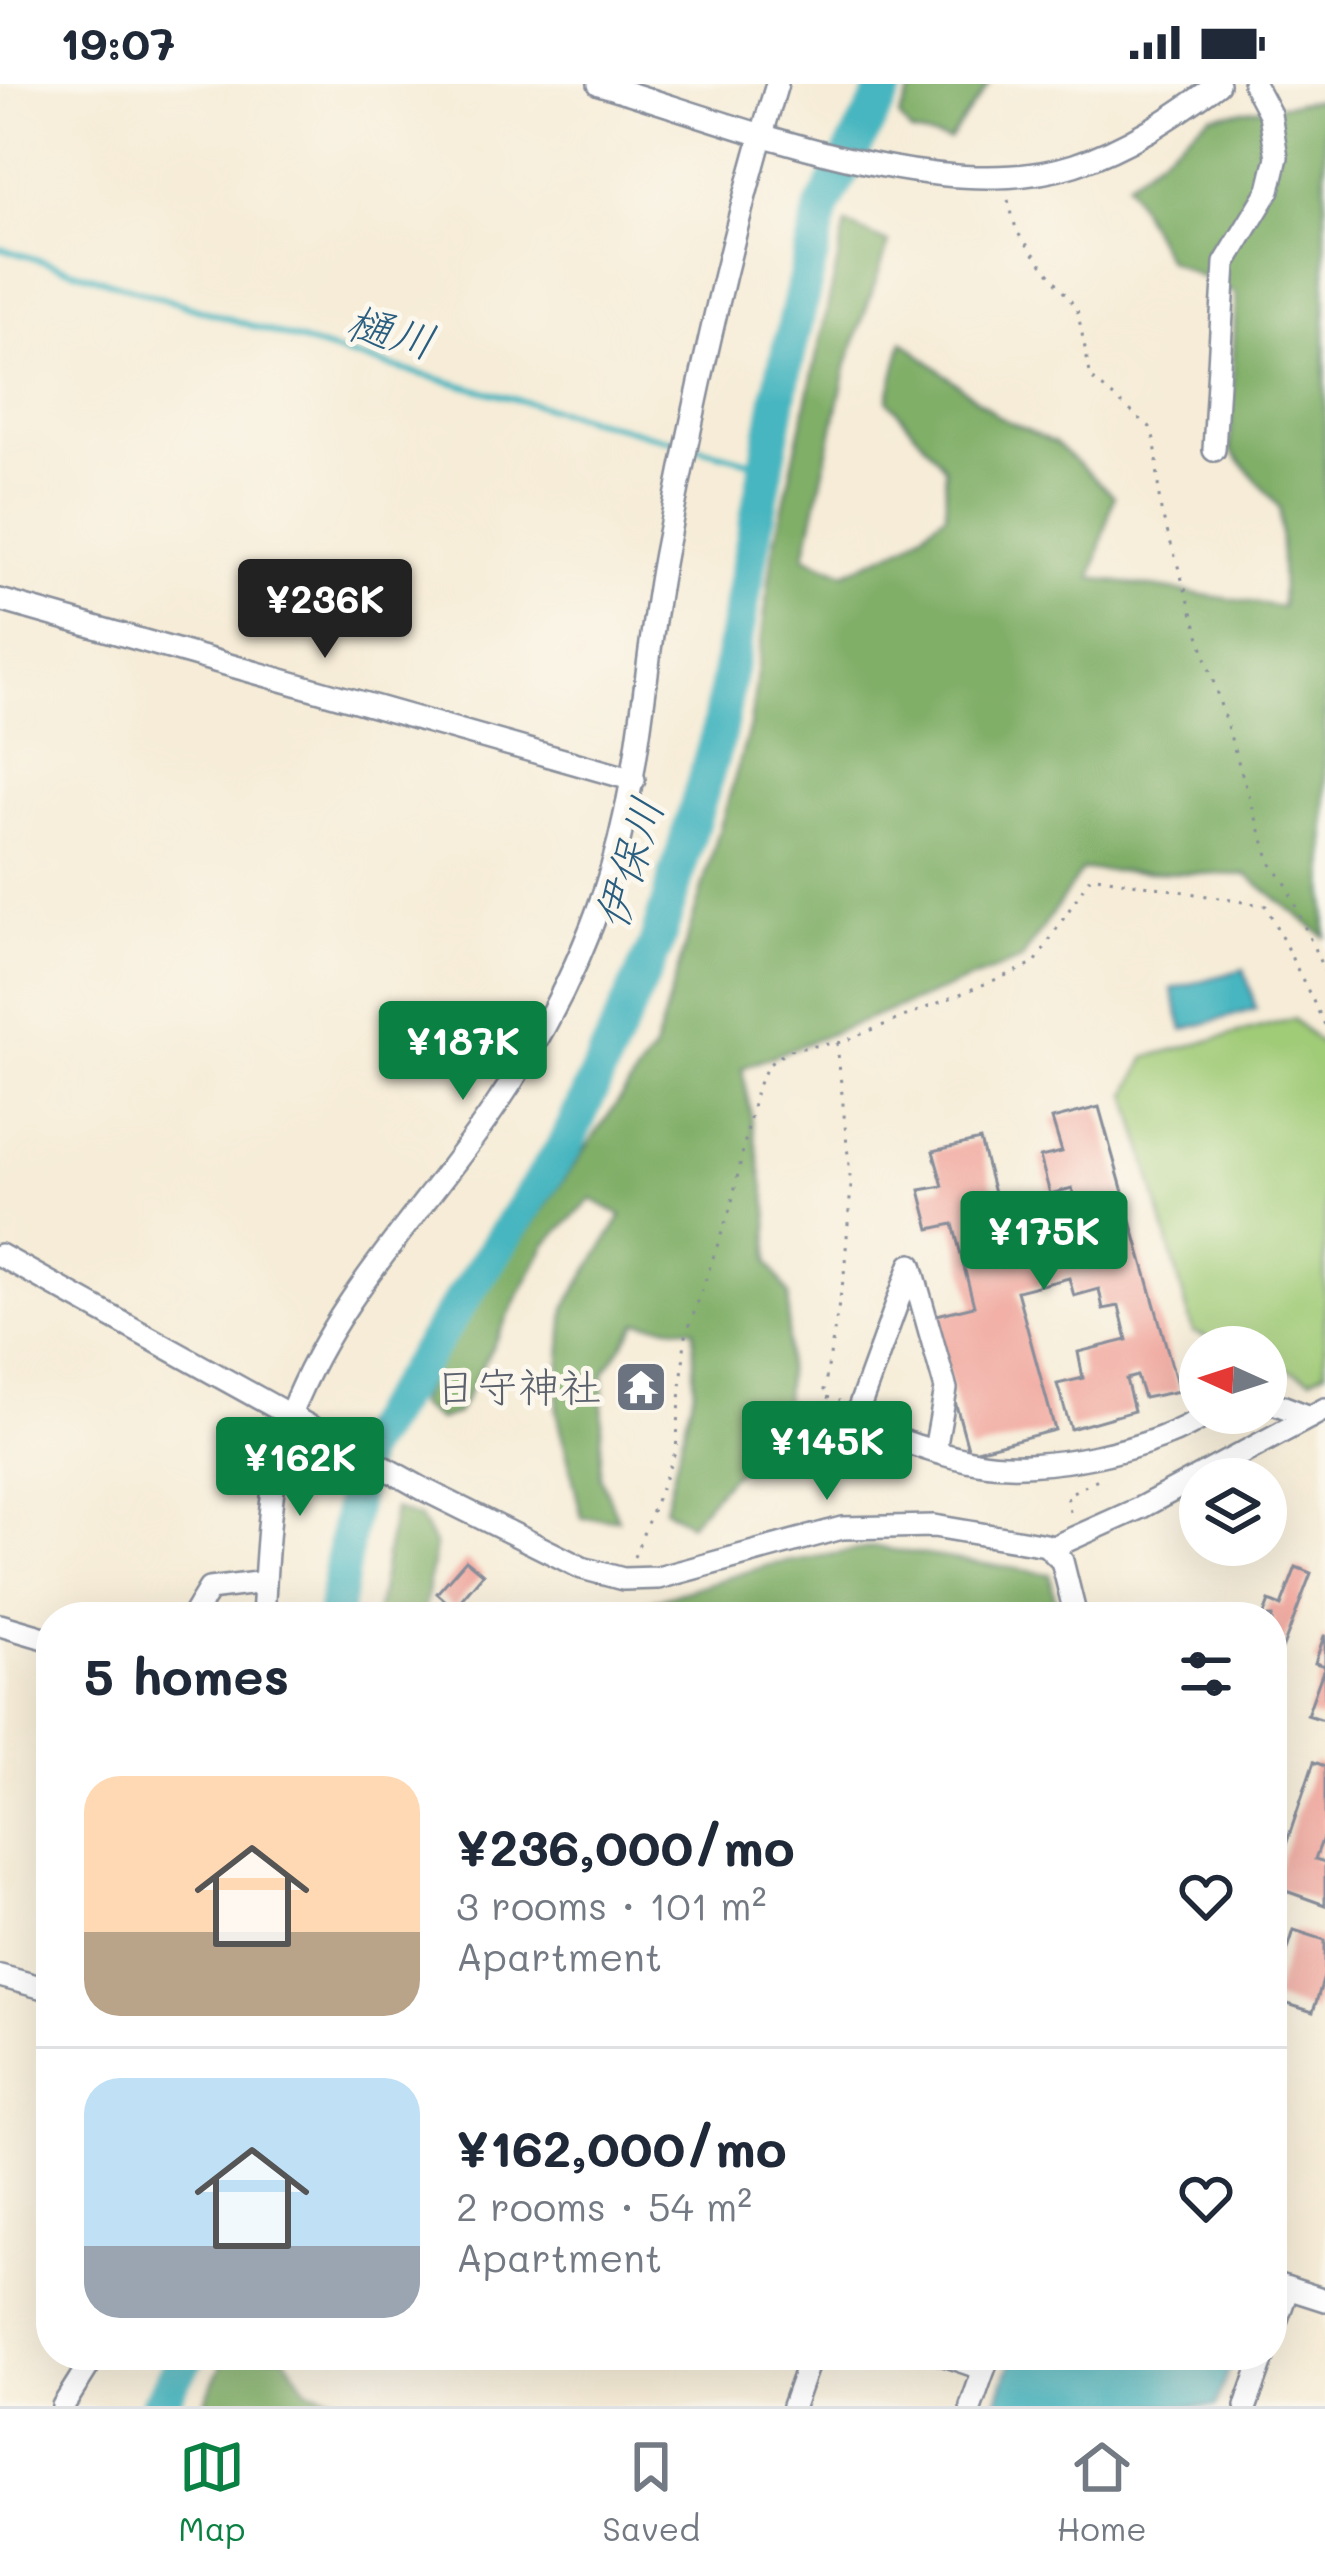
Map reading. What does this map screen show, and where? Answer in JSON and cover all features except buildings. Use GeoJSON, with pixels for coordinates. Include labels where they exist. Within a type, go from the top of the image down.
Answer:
{"type":"FeatureCollection","features":[{"type":"Feature","properties":{"kind":"street"},"geometry":{"type":"LineString","coordinates":[[599,84],[924,175],[1012,178],[1074,166],[1145,134],[1218,84]]}},
{"type":"Feature","properties":{"kind":"street"},"geometry":{"type":"LineString","coordinates":[[263,1602],[297,1420],[346,1303],[527,1058],[604,894],[634,780],[666,547],[771,135],[778,84]]}},
{"type":"Feature","properties":{"kind":"street"},"geometry":{"type":"LineString","coordinates":[[1214,450],[1225,263],[1270,190],[1277,157],[1270,114],[1254,84]]}},
{"type":"Feature","properties":{"kind":"street"},"geometry":{"type":"LineString","coordinates":[[0,600],[634,780]]}},
{"type":"Feature","properties":{"kind":"street"},"geometry":{"type":"LineString","coordinates":[[0,1255],[423,1489],[582,1568],[623,1579],[658,1578],[842,1528],[881,1524],[934,1526],[1052,1548],[1318,1413]]}},
{"type":"Feature","properties":{"kind":"street"},"geometry":{"type":"LineString","coordinates":[[935,1450],[946,1389],[911,1265],[853,1424],[935,1450],[981,1463],[1134,1450],[1179,1428]]}},
{"type":"Feature","properties":{"kind":"street"},"geometry":{"type":"LineString","coordinates":[[1287,1405],[1318,1413]]}},
{"type":"Feature","properties":{"kind":"street"},"geometry":{"type":"LineString","coordinates":[[1052,1548],[1062,1561],[1072,1602]]}},
{"type":"Feature","properties":{"kind":"street"},"geometry":{"type":"LineString","coordinates":[[201,1602],[209,1589],[265,1582]]}},
{"type":"Feature","properties":{"kind":"street"},"geometry":{"type":"LineString","coordinates":[[0,1625],[36,1636]]}},
{"type":"Feature","properties":{"kind":"street"},"geometry":{"type":"LineString","coordinates":[[0,1976],[36,1986]]}},
{"type":"Feature","properties":{"kind":"street"},"geometry":{"type":"LineString","coordinates":[[1287,2287],[1325,2300]]}},
{"type":"Feature","properties":{"kind":"street"},"geometry":{"type":"LineString","coordinates":[[63,2406],[86,2370]]}},
{"type":"Feature","properties":{"kind":"street"},"geometry":{"type":"LineString","coordinates":[[793,2406],[806,2370]]}},
{"type":"Feature","properties":{"kind":"street"},"geometry":{"type":"LineString","coordinates":[[970,2406],[984,2370]]}},
{"type":"Feature","properties":{"kind":"street"},"geometry":{"type":"LineString","coordinates":[[1246,2406],[1259,2370]]}},
{"type":"Feature","properties":{"kind":"path"},"geometry":{"type":"LineString","coordinates":[[1008,200],[1017,232],[1052,270],[1077,309],[1091,378],[1150,427],[1163,518],[1186,580],[1225,724],[1271,864],[1286,882],[1325,973]]}},
{"type":"Feature","properties":{"kind":"path"},"geometry":{"type":"LineString","coordinates":[[634,1558],[676,1450],[685,1340],[744,1162],[756,1090],[768,1066],[789,1050],[837,1042],[1034,964],[1091,876],[1266,906],[1325,1025]]}},
{"type":"Feature","properties":{"kind":"path"},"geometry":{"type":"LineString","coordinates":[[823,1396],[844,1275],[851,1186],[837,1042]]}},
{"type":"Feature","properties":{"kind":"path"},"geometry":{"type":"LineString","coordinates":[[1070,1512],[1066,1495],[1101,1477]]}},
{"type":"Feature","properties":{"kind":"green space"},"geometry":{"type":"Polygon","coordinates":[[[915,84],[989,84],[949,140],[911,133],[899,117],[915,84]]]}},
{"type":"Feature","properties":{"kind":"green space"},"geometry":{"type":"Polygon","coordinates":[[[1325,99],[1325,937],[1247,875],[1082,870],[1021,960],[742,1068],[768,1209],[769,1262],[789,1295],[783,1466],[764,1455],[731,1476],[689,1524],[665,1508],[694,1387],[694,1329],[638,1322],[604,1373],[600,1475],[618,1519],[582,1518],[557,1411],[565,1308],[622,1216],[592,1199],[546,1244],[457,1414],[438,1420],[417,1405],[435,1364],[654,1050],[750,726],[773,552],[846,224],[889,243],[847,364],[805,556],[844,573],[908,544],[946,513],[945,467],[888,400],[903,341],[999,417],[1055,443],[1114,496],[1092,578],[1282,607],[1280,508],[1230,449],[1236,294],[1167,260],[1127,183],[1211,115],[1325,99]]]}},
{"type":"Feature","properties":{"kind":"green space"},"geometry":{"type":"Polygon","coordinates":[[[1293,1019],[1325,1048],[1325,1371],[1311,1378],[1287,1369],[1287,1326],[1191,1326],[1128,1094],[1146,1057],[1293,1019]]]}},
{"type":"Feature","properties":{"kind":"green space"},"geometry":{"type":"Polygon","coordinates":[[[394,1509],[420,1518],[435,1546],[426,1602],[378,1602],[394,1509]]]}},
{"type":"Feature","properties":{"kind":"green space"},"geometry":{"type":"Polygon","coordinates":[[[875,1547],[1050,1574],[1055,1602],[648,1602],[769,1565],[875,1547]]]}},
{"type":"Feature","properties":{"kind":"green space"},"geometry":{"type":"Polygon","coordinates":[[[220,2370],[294,2370],[307,2389],[345,2401],[418,2401],[422,2406],[202,2406],[220,2370]]]}},
{"type":"Feature","properties":{"kind":"water"},"geometry":{"type":"Polygon","coordinates":[[[1244,969],[1256,1009],[1183,1030],[1172,989],[1244,969]]]}},
{"type":"Feature","properties":{"kind":"water"},"geometry":{"type":"Polygon","coordinates":[[[1008,2370],[1228,2370],[1216,2406],[995,2406],[1008,2370]]]}},
{"type":"Feature","properties":{"kind":"waterway","name":"伊保川"},"geometry":{"type":"LineString","coordinates":[[336,1602],[360,1452],[567,1142],[656,945],[718,735],[783,376],[822,208],[888,84]]}},
{"type":"Feature","properties":{"kind":"waterway","name":"樋川"},"geometry":{"type":"LineString","coordinates":[[0,248],[340,353],[768,466]]}},
{"type":"Feature","properties":{"kind":"waterway","name":"伊保川"},"geometry":{"type":"LineString","coordinates":[[157,2406],[179,2370]]}},
{"type":"Feature","properties":{"kind":"place","name":"日守神社"},"geometry":{"type":"Point","coordinates":[641,1387]}}]}
